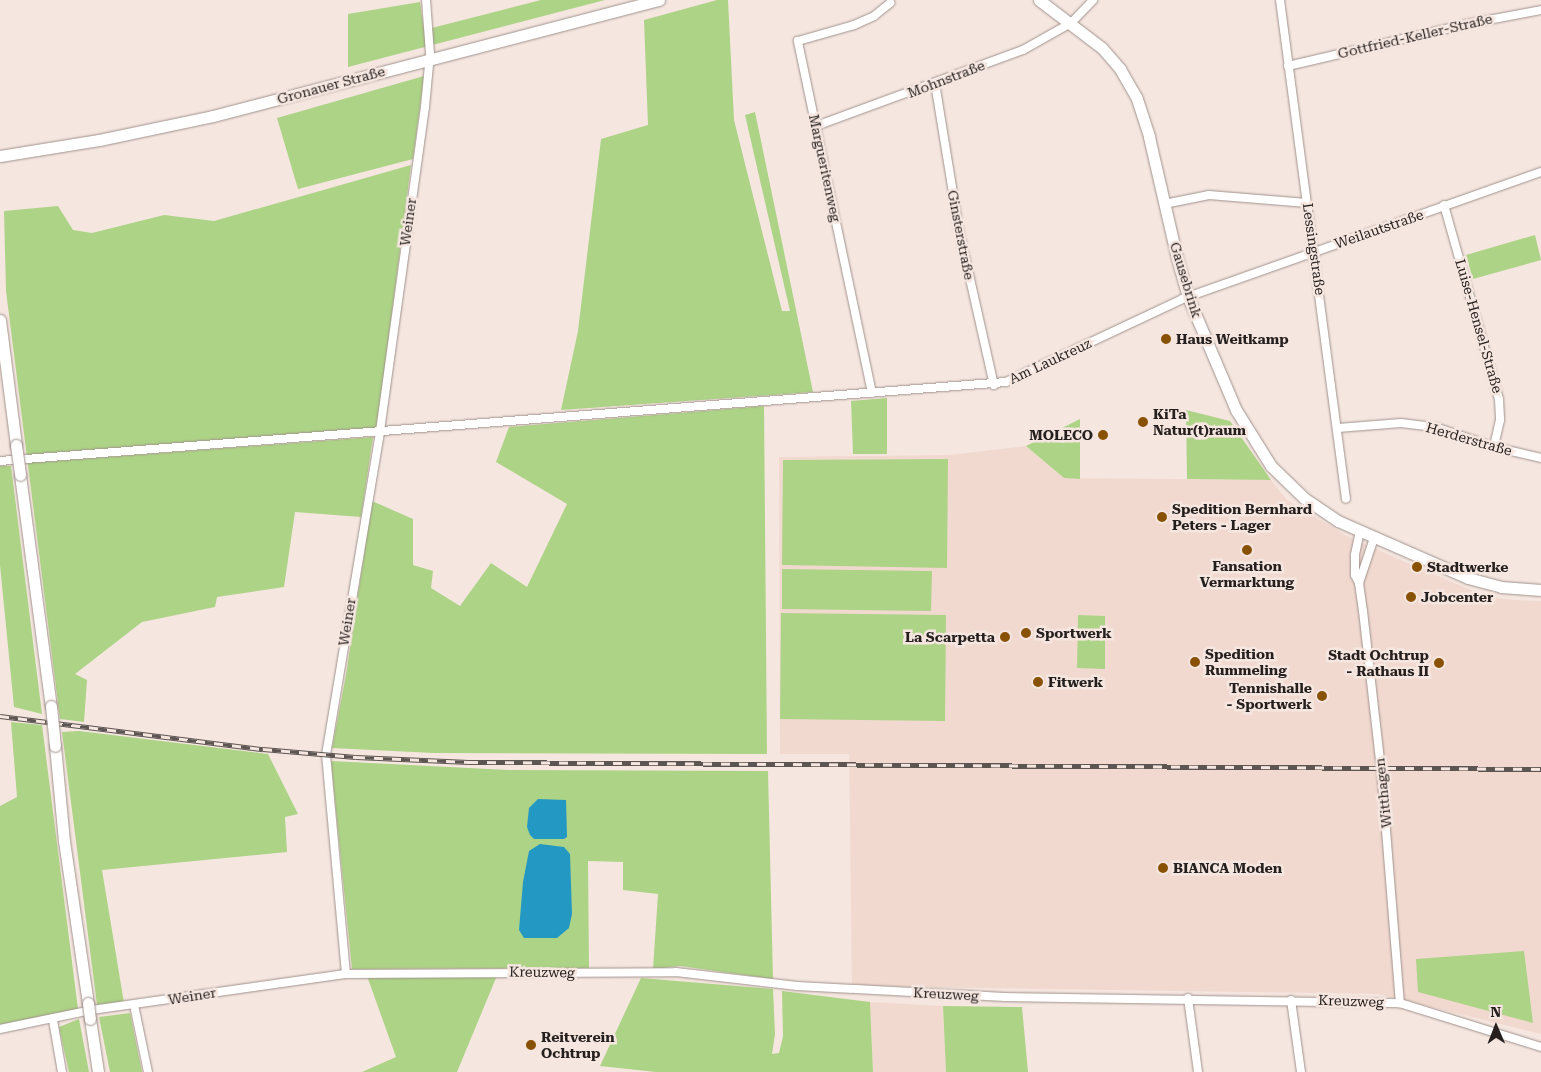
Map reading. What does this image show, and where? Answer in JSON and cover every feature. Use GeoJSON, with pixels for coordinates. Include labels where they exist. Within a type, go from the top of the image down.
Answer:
{"type":"FeatureCollection","features":[{"type":"Feature","properties":{"kind":"main road","name":"Gronauer Straße"},"geometry":{"type":"LineString","coordinates":[[0,156],[99,140],[213,116],[659,0]]}},
{"type":"Feature","properties":{"kind":"main road","name":"Gausebrink"},"geometry":{"type":"LineString","coordinates":[[1039,0],[1071,23],[1108,54],[1130,85],[1146,125],[1188,297],[1225,386],[1248,432],[1261,453],[1281,477],[1304,498],[1338,521],[1360,532],[1479,582],[1514,589],[1541,590]]}},
{"type":"Feature","properties":{"kind":"main road"},"geometry":{"type":"LineString","coordinates":[[0,320],[51,706],[64,841],[98,1072]]}},
{"type":"Feature","properties":{"kind":"street","name":"Weiner"},"geometry":{"type":"LineString","coordinates":[[0,1029],[53,1020],[92,1010],[346,974],[326,755],[380,431],[430,59],[426,0]]}},
{"type":"Feature","properties":{"kind":"street","name":"Mohnstraße"},"geometry":{"type":"LineString","coordinates":[[816,126],[935,84],[1023,50],[1071,23],[1093,0]]}},
{"type":"Feature","properties":{"kind":"street","name":"Lessingstraße"},"geometry":{"type":"LineString","coordinates":[[1280,0],[1315,252],[1346,499]]}},
{"type":"Feature","properties":{"kind":"street","name":"Margueritenweg"},"geometry":{"type":"LineString","coordinates":[[872,393],[798,41],[854,25],[874,16],[890,3]]}},
{"type":"Feature","properties":{"kind":"street","name":"Gottfried-Keller-Straße"},"geometry":{"type":"LineString","coordinates":[[1288,66],[1467,24],[1541,10]]}},
{"type":"Feature","properties":{"kind":"street","name":"Ginsterstraße"},"geometry":{"type":"LineString","coordinates":[[935,84],[959,230],[994,384]]}},
{"type":"Feature","properties":{"kind":"street","name":"Weilautstraße"},"geometry":{"type":"LineString","coordinates":[[1188,297],[1541,172]]}},
{"type":"Feature","properties":{"kind":"street"},"geometry":{"type":"LineString","coordinates":[[1164,204],[1209,195],[1307,203]]}},
{"type":"Feature","properties":{"kind":"street","name":"Luise-Hensel-Straße"},"geometry":{"type":"LineString","coordinates":[[1444,205],[1500,399],[1500,420],[1494,447]]}},
{"type":"Feature","properties":{"kind":"street","name":"Am Laukreuz"},"geometry":{"type":"LineString","coordinates":[[0,461],[994,384],[1006,382],[1188,297]]}},
{"type":"Feature","properties":{"kind":"street","name":"Herderstraße"},"geometry":{"type":"LineString","coordinates":[[1338,428],[1410,424],[1436,427],[1494,447],[1541,458]]}},
{"type":"Feature","properties":{"kind":"street","name":"Witthagen"},"geometry":{"type":"LineString","coordinates":[[1360,532],[1355,575],[1359,583],[1381,768],[1400,1003]]}},
{"type":"Feature","properties":{"kind":"street","name":"Witthagen"},"geometry":{"type":"LineString","coordinates":[[1359,583],[1374,538]]}},
{"type":"Feature","properties":{"kind":"street","name":"Kreuzweg"},"geometry":{"type":"LineString","coordinates":[[346,974],[676,972],[825,988],[1005,997],[1188,998],[1400,1003],[1541,1047]]}},
{"type":"Feature","properties":{"kind":"street"},"geometry":{"type":"LineString","coordinates":[[1188,998],[1198,1072]]}},
{"type":"Feature","properties":{"kind":"street"},"geometry":{"type":"LineString","coordinates":[[1291,1000],[1301,1072]]}},
{"type":"Feature","properties":{"kind":"street"},"geometry":{"type":"LineString","coordinates":[[134,1005],[148,1072]]}},
{"type":"Feature","properties":{"kind":"street"},"geometry":{"type":"LineString","coordinates":[[53,1020],[62,1072]]}},
{"type":"Feature","properties":{"kind":"shaded area"},"geometry":{"type":"Polygon","coordinates":[[[1026,446],[1064,478],[1271,480],[1287,500],[1347,536],[1485,596],[1541,601],[1541,1034],[1378,994],[852,986],[849,754],[780,754],[779,457],[949,455],[1026,446]]]}},
{"type":"Feature","properties":{"kind":"shaded area"},"geometry":{"type":"Polygon","coordinates":[[[870,1002],[943,1006],[946,1072],[873,1072],[870,1002]]]}},
{"type":"Feature","properties":{"kind":"green space"},"geometry":{"type":"Polygon","coordinates":[[[541,0],[605,0],[348,67],[348,14],[420,2],[424,30],[541,0]]]}},
{"type":"Feature","properties":{"kind":"green space"},"geometry":{"type":"Polygon","coordinates":[[[717,0],[728,0],[734,120],[782,311],[790,311],[745,115],[755,112],[813,392],[561,410],[578,331],[601,139],[648,125],[644,20],[717,0]]]}},
{"type":"Feature","properties":{"kind":"green space"},"geometry":{"type":"Polygon","coordinates":[[[424,76],[413,159],[298,189],[277,118],[424,76]]]}},
{"type":"Feature","properties":{"kind":"green space"},"geometry":{"type":"Polygon","coordinates":[[[411,165],[377,428],[366,431],[38,455],[40,462],[373,437],[361,517],[295,512],[284,587],[217,597],[215,607],[142,622],[75,674],[87,680],[84,722],[60,719],[6,291],[4,211],[58,206],[73,230],[92,233],[164,215],[214,221],[411,165]]]}},
{"type":"Feature","properties":{"kind":"green space"},"geometry":{"type":"Polygon","coordinates":[[[1535,235],[1541,260],[1473,279],[1466,255],[1535,235]]]}},
{"type":"Feature","properties":{"kind":"green space"},"geometry":{"type":"Polygon","coordinates":[[[887,398],[887,454],[853,454],[851,401],[887,398]]]}},
{"type":"Feature","properties":{"kind":"green space"},"geometry":{"type":"Polygon","coordinates":[[[764,406],[767,754],[434,753],[332,748],[346,675],[372,501],[413,519],[413,565],[433,571],[431,588],[460,606],[491,563],[527,587],[567,504],[496,462],[509,427],[764,406]]]}},
{"type":"Feature","properties":{"kind":"green space"},"geometry":{"type":"Polygon","coordinates":[[[1186,410],[1230,421],[1271,480],[1187,479],[1186,410]]]}},
{"type":"Feature","properties":{"kind":"green space"},"geometry":{"type":"Polygon","coordinates":[[[1080,419],[1080,479],[1064,478],[1026,446],[1080,419]]]}},
{"type":"Feature","properties":{"kind":"green space"},"geometry":{"type":"Polygon","coordinates":[[[948,459],[947,568],[782,565],[783,460],[948,459]]]}},
{"type":"Feature","properties":{"kind":"green space"},"geometry":{"type":"Polygon","coordinates":[[[0,466],[11,466],[42,714],[14,707],[0,565],[0,466]]]}},
{"type":"Feature","properties":{"kind":"green space"},"geometry":{"type":"Polygon","coordinates":[[[782,569],[932,571],[931,611],[782,609],[782,569]]]}},
{"type":"Feature","properties":{"kind":"green space"},"geometry":{"type":"Polygon","coordinates":[[[781,613],[946,615],[945,721],[780,719],[781,613]]]}},
{"type":"Feature","properties":{"kind":"green space"},"geometry":{"type":"Polygon","coordinates":[[[1078,615],[1105,616],[1105,669],[1077,668],[1078,615]]]}},
{"type":"Feature","properties":{"kind":"green space"},"geometry":{"type":"Polygon","coordinates":[[[11,722],[42,725],[78,1009],[0,1025],[0,806],[17,797],[11,722]]]}},
{"type":"Feature","properties":{"kind":"green space"},"geometry":{"type":"Polygon","coordinates":[[[79,731],[268,754],[298,814],[285,817],[287,852],[102,870],[124,1003],[97,1005],[62,732],[79,731]]]}},
{"type":"Feature","properties":{"kind":"green space"},"geometry":{"type":"Polygon","coordinates":[[[331,761],[508,770],[768,771],[773,979],[680,966],[653,969],[658,894],[623,890],[623,862],[588,861],[589,968],[352,969],[331,761]]]}},
{"type":"Feature","properties":{"kind":"green space"},"geometry":{"type":"Polygon","coordinates":[[[1524,951],[1533,1023],[1418,992],[1416,959],[1524,951]]]}},
{"type":"Feature","properties":{"kind":"green space"},"geometry":{"type":"Polygon","coordinates":[[[367,976],[491,976],[496,978],[457,1072],[362,1072],[396,1057],[367,976]]]}},
{"type":"Feature","properties":{"kind":"green space"},"geometry":{"type":"Polygon","coordinates":[[[641,978],[773,989],[775,1034],[772,1054],[779,1053],[783,1036],[782,991],[870,1002],[873,1072],[656,1072],[600,1066],[641,978]]]}},
{"type":"Feature","properties":{"kind":"green space"},"geometry":{"type":"Polygon","coordinates":[[[943,1006],[1022,1007],[1028,1072],[946,1072],[943,1006]]]}},
{"type":"Feature","properties":{"kind":"green space"},"geometry":{"type":"Polygon","coordinates":[[[130,1013],[142,1072],[110,1072],[99,1017],[130,1013]]]}},
{"type":"Feature","properties":{"kind":"green space"},"geometry":{"type":"Polygon","coordinates":[[[79,1019],[89,1072],[69,1072],[59,1027],[79,1019]]]}},
{"type":"Feature","properties":{"kind":"water"},"geometry":{"type":"Polygon","coordinates":[[[538,799],[566,800],[567,837],[564,839],[534,839],[530,835],[527,827],[529,808],[538,799]]]}},
{"type":"Feature","properties":{"kind":"water"},"geometry":{"type":"Polygon","coordinates":[[[540,844],[564,847],[570,854],[572,914],[569,928],[557,938],[524,938],[519,930],[523,882],[529,851],[540,844]]]}},
{"type":"Feature","properties":{"kind":"railway"},"geometry":{"type":"LineString","coordinates":[[0,716],[263,749],[356,757],[469,762],[1541,769]]}},
{"type":"Feature","properties":{"kind":"place","name":"Haus Weitkamp"},"geometry":{"type":"Point","coordinates":[1166,339]}},
{"type":"Feature","properties":{"kind":"place","name":"KiTa Natur(t)raum"},"geometry":{"type":"Point","coordinates":[1143,422]}},
{"type":"Feature","properties":{"kind":"place","name":"MOLECO"},"geometry":{"type":"Point","coordinates":[1103,435]}},
{"type":"Feature","properties":{"kind":"place","name":"Spedition Bernhard Peters - Lager"},"geometry":{"type":"Point","coordinates":[1162,517]}},
{"type":"Feature","properties":{"kind":"place","name":"Fansation Vermarktung"},"geometry":{"type":"Point","coordinates":[1247,550]}},
{"type":"Feature","properties":{"kind":"place","name":"Stadtwerke"},"geometry":{"type":"Point","coordinates":[1417,567]}},
{"type":"Feature","properties":{"kind":"place","name":"Jobcenter"},"geometry":{"type":"Point","coordinates":[1411,597]}},
{"type":"Feature","properties":{"kind":"place","name":"Sportwerk"},"geometry":{"type":"Point","coordinates":[1026,633]}},
{"type":"Feature","properties":{"kind":"place","name":"La Scarpetta"},"geometry":{"type":"Point","coordinates":[1005,637]}},
{"type":"Feature","properties":{"kind":"place","name":"Spedition Rummeling"},"geometry":{"type":"Point","coordinates":[1195,662]}},
{"type":"Feature","properties":{"kind":"place","name":"Stadt Ochtrup - Rathaus II"},"geometry":{"type":"Point","coordinates":[1439,663]}},
{"type":"Feature","properties":{"kind":"place","name":"Fitwerk"},"geometry":{"type":"Point","coordinates":[1038,682]}},
{"type":"Feature","properties":{"kind":"place","name":"Tennishalle - Sportwerk"},"geometry":{"type":"Point","coordinates":[1322,696]}},
{"type":"Feature","properties":{"kind":"place","name":"BIANCA Moden"},"geometry":{"type":"Point","coordinates":[1163,868]}},
{"type":"Feature","properties":{"kind":"place","name":"Reitverein Ochtrup"},"geometry":{"type":"Point","coordinates":[531,1045]}}]}
